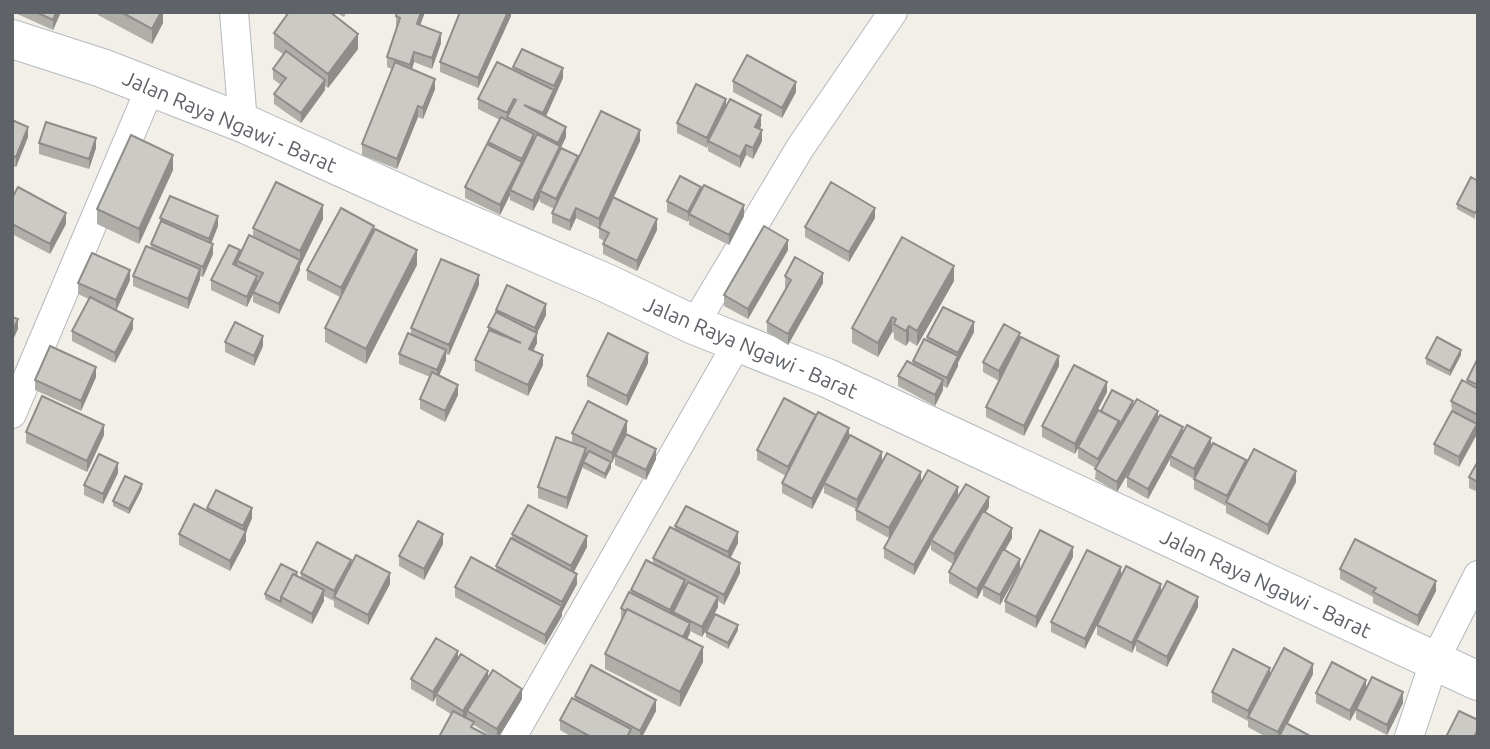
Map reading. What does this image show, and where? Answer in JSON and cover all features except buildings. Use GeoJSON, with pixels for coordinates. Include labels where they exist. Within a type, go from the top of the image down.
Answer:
{"type":"FeatureCollection","features":[{"type":"Feature","properties":{"kind":"main road","name":"Jalan Raya Ngawi - Barat"},"geometry":{"type":"LineString","coordinates":[[12,38],[151,86],[243,123],[426,206],[606,283],[694,325],[909,416],[1478,681]]}},
{"type":"Feature","properties":{"kind":"street"},"geometry":{"type":"LineString","coordinates":[[234,12],[243,123]]}},
{"type":"Feature","properties":{"kind":"street"},"geometry":{"type":"LineString","coordinates":[[694,325],[800,148],[892,12]]}},
{"type":"Feature","properties":{"kind":"street"},"geometry":{"type":"LineString","coordinates":[[12,414],[151,86]]}},
{"type":"Feature","properties":{"kind":"street"},"geometry":{"type":"LineString","coordinates":[[512,737],[738,342]]}},
{"type":"Feature","properties":{"kind":"street"},"geometry":{"type":"LineString","coordinates":[[1409,737],[1434,662],[1478,575]]}}]}
